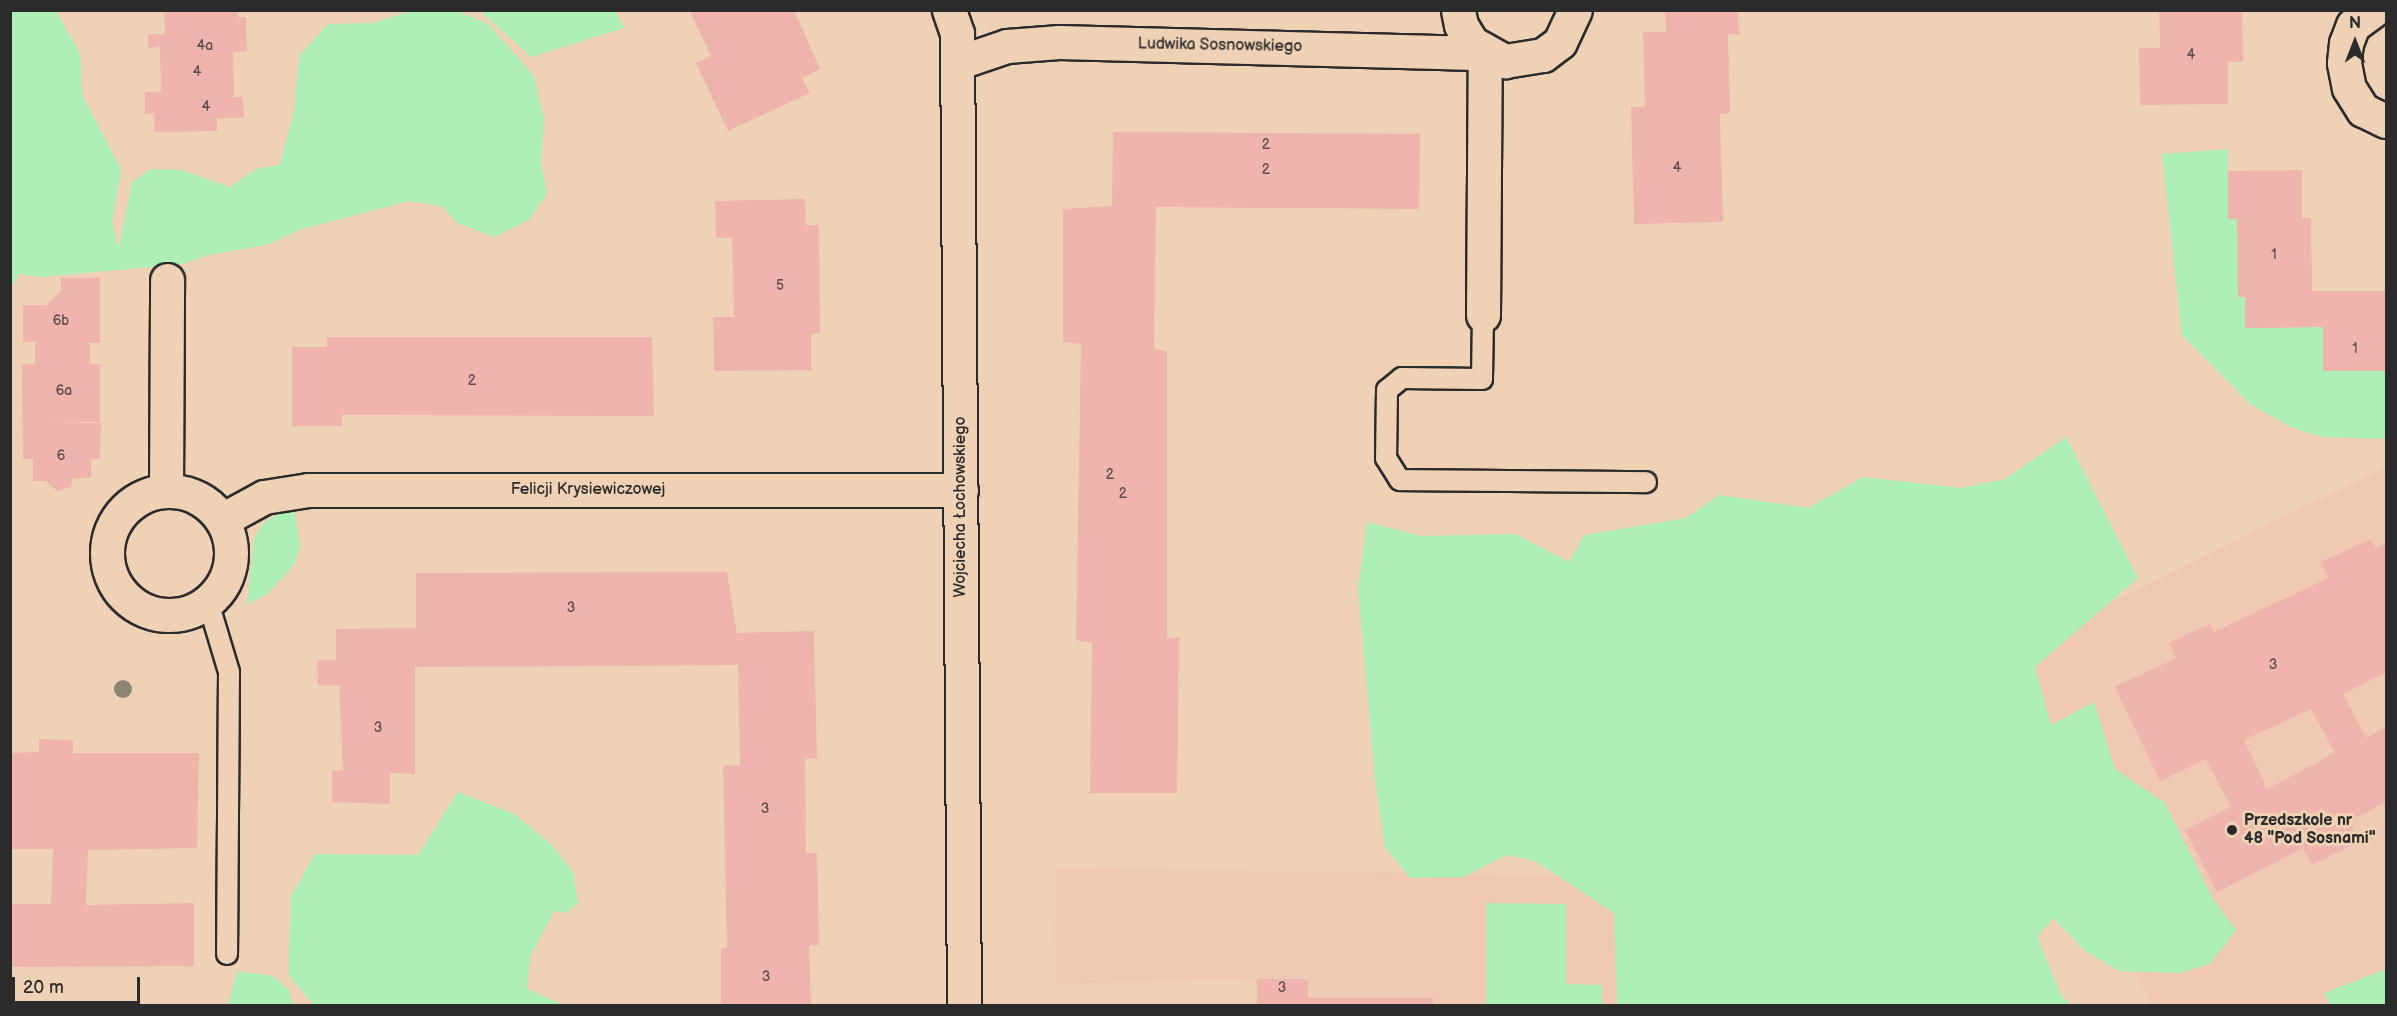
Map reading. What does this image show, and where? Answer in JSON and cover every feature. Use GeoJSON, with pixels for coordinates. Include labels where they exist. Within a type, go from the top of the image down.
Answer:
{"type":"FeatureCollection","features":[{"type":"Feature","properties":{"kind":"street","name":"Wojciecha Łochowskiego"},"geometry":{"type":"LineString","coordinates":[[949,10],[957,33],[964,1005]]}},
{"type":"Feature","properties":{"kind":"street"},"geometry":{"type":"LineString","coordinates":[[1458,10],[1461,25],[1472,43],[1485,53],[1483,315]]}},
{"type":"Feature","properties":{"kind":"street","name":"Ludwika Sosnowskiego"},"geometry":{"type":"LineString","coordinates":[[957,63],[1007,46],[1059,42],[1485,53],[1505,60],[1543,55],[1560,42],[1575,10]]}},
{"type":"Feature","properties":{"kind":"street"},"geometry":{"type":"LineString","coordinates":[[2374,10],[2353,25],[2344,63],[2349,88],[2363,110],[2386,121]]}},
{"type":"Feature","properties":{"kind":"street"},"geometry":{"type":"LineString","coordinates":[[166,491],[167,280]]}},
{"type":"Feature","properties":{"kind":"street","name":"Felicji Krysiewiczowej"},"geometry":{"type":"LineString","coordinates":[[222,520],[264,497],[308,490],[961,490]]}},
{"type":"Feature","properties":{"kind":"street"},"geometry":{"type":"LineString","coordinates":[[166,491],[183,493],[203,501],[222,520],[231,554],[227,575],[208,602],[189,612],[168,615],[147,611],[129,601],[110,573],[106,551],[111,528],[123,510],[145,495],[166,491]]}},
{"type":"Feature","properties":{"kind":"lane"},"geometry":{"type":"LineString","coordinates":[[1483,315],[1482,378],[1402,378],[1387,390],[1386,458],[1400,480],[1646,482]]}},
{"type":"Feature","properties":{"kind":"lane"},"geometry":{"type":"LineString","coordinates":[[208,602],[229,672],[227,954]]}},
{"type":"Feature","properties":{"kind":"shaded area","name":"Przedszkole nr 48 \"Pod Sosnami\""},"geometry":{"type":"Polygon","coordinates":[[[2386,467],[2386,1005],[2151,1005],[2004,655],[2386,467]]]}},
{"type":"Feature","properties":{"kind":"shaded area"},"geometry":{"type":"Polygon","coordinates":[[[1056,868],[1611,876],[1931,1005],[1257,1006],[1256,979],[1055,984],[1056,868]]]}},
{"type":"Feature","properties":{"kind":"green space"},"geometry":{"type":"Polygon","coordinates":[[[11,11],[56,11],[80,54],[82,95],[121,169],[112,223],[119,248],[132,182],[150,169],[181,170],[230,187],[256,169],[280,165],[294,111],[299,56],[328,24],[373,23],[411,11],[457,11],[488,24],[534,76],[544,120],[541,162],[547,194],[529,220],[494,237],[457,223],[442,206],[409,201],[302,229],[266,245],[208,255],[183,264],[40,277],[19,274],[11,288],[11,11]]]}},
{"type":"Feature","properties":{"kind":"green space"},"geometry":{"type":"Polygon","coordinates":[[[480,11],[615,11],[624,28],[531,57],[480,11]]]}},
{"type":"Feature","properties":{"kind":"green space"},"geometry":{"type":"Polygon","coordinates":[[[2228,149],[2228,219],[2237,219],[2238,297],[2245,297],[2245,328],[2323,327],[2324,371],[2386,371],[2386,439],[2321,437],[2291,427],[2251,405],[2182,335],[2162,154],[2228,149]]]}},
{"type":"Feature","properties":{"kind":"green space"},"geometry":{"type":"Polygon","coordinates":[[[2066,437],[2138,578],[2035,667],[2051,725],[2094,702],[2115,769],[2165,803],[2213,899],[2236,930],[2210,964],[2180,973],[2119,971],[2085,951],[2053,918],[2037,937],[2062,997],[2071,1005],[1617,1005],[1614,913],[1535,861],[1506,855],[1464,877],[1410,878],[1385,847],[1375,779],[1358,589],[1367,522],[1421,536],[1515,534],[1569,562],[1584,535],[1686,518],[1719,495],[1809,508],[1863,477],[1962,488],[2005,479],[2066,437]]]}},
{"type":"Feature","properties":{"kind":"green space"},"geometry":{"type":"Polygon","coordinates":[[[294,506],[300,546],[294,565],[268,593],[247,605],[254,538],[264,522],[294,506]]]}},
{"type":"Feature","properties":{"kind":"green space"},"geometry":{"type":"Polygon","coordinates":[[[458,792],[514,814],[552,845],[573,872],[578,903],[566,913],[554,911],[530,957],[527,989],[563,1005],[314,1005],[289,976],[289,948],[291,896],[315,854],[418,855],[458,792]]]}},
{"type":"Feature","properties":{"kind":"green space"},"geometry":{"type":"Polygon","coordinates":[[[1486,903],[1566,904],[1566,984],[1602,985],[1602,1005],[1486,1005],[1486,903]]]}},
{"type":"Feature","properties":{"kind":"green space"},"geometry":{"type":"Polygon","coordinates":[[[2386,969],[2386,1005],[2330,1005],[2324,993],[2386,969]]]}},
{"type":"Feature","properties":{"kind":"green space"},"geometry":{"type":"Polygon","coordinates":[[[237,971],[273,976],[289,991],[293,1005],[228,1005],[237,971]]]}},
{"type":"Feature","properties":{"kind":"building"},"geometry":{"type":"Polygon","coordinates":[[[164,10],[238,10],[238,17],[246,17],[247,51],[233,52],[234,97],[243,97],[244,118],[217,118],[217,131],[155,132],[154,113],[145,114],[145,92],[161,92],[160,47],[148,48],[148,34],[165,34],[164,10]]]}},
{"type":"Feature","properties":{"kind":"building"},"geometry":{"type":"Polygon","coordinates":[[[689,10],[794,10],[820,69],[802,78],[810,93],[728,131],[696,63],[711,56],[689,10]]]}},
{"type":"Feature","properties":{"kind":"building"},"geometry":{"type":"Polygon","coordinates":[[[1665,10],[1738,10],[1739,34],[1728,34],[1730,113],[1720,114],[1723,222],[1634,224],[1631,107],[1645,107],[1643,32],[1666,32],[1665,10]]]}},
{"type":"Feature","properties":{"kind":"building"},"geometry":{"type":"Polygon","coordinates":[[[2159,10],[2242,10],[2243,62],[2228,62],[2228,104],[2140,105],[2139,48],[2160,48],[2159,10]]]}},
{"type":"Feature","properties":{"kind":"building"},"geometry":{"type":"Polygon","coordinates":[[[1113,132],[1420,134],[1419,209],[1156,207],[1154,349],[1167,351],[1167,638],[1179,638],[1177,793],[1090,793],[1092,643],[1076,640],[1081,344],[1063,342],[1063,209],[1112,206],[1113,132]]]}},
{"type":"Feature","properties":{"kind":"building"},"geometry":{"type":"Polygon","coordinates":[[[2302,170],[2302,218],[2311,218],[2312,291],[2386,291],[2386,371],[2323,371],[2323,327],[2245,328],[2245,297],[2238,297],[2237,219],[2228,219],[2228,171],[2302,170]]]}},
{"type":"Feature","properties":{"kind":"building"},"geometry":{"type":"Polygon","coordinates":[[[805,199],[806,225],[819,225],[820,333],[811,334],[811,370],[714,371],[713,317],[734,317],[732,238],[716,238],[715,201],[805,199]]]}},
{"type":"Feature","properties":{"kind":"building"},"geometry":{"type":"Polygon","coordinates":[[[61,278],[100,278],[100,343],[90,343],[90,364],[100,364],[100,422],[38,423],[101,423],[100,459],[91,459],[91,478],[73,478],[71,487],[57,491],[46,481],[33,481],[33,459],[23,459],[22,364],[35,364],[35,342],[23,342],[23,305],[46,305],[61,291],[61,278]]]}},
{"type":"Feature","properties":{"kind":"building"},"geometry":{"type":"Polygon","coordinates":[[[327,337],[652,337],[654,416],[342,415],[342,426],[292,426],[292,347],[327,347],[327,337]]]}},
{"type":"Feature","properties":{"kind":"building"},"geometry":{"type":"Polygon","coordinates":[[[2371,539],[2376,548],[2386,543],[2386,672],[2343,694],[2366,738],[2386,727],[2386,802],[2349,821],[2360,841],[2312,865],[2303,848],[2217,892],[2185,830],[2231,807],[2206,759],[2160,781],[2115,687],[2176,658],[2169,643],[2210,624],[2214,632],[2328,578],[2321,562],[2371,539]],[[2311,709],[2244,740],[2267,789],[2335,753],[2311,709]]]}},
{"type":"Feature","properties":{"kind":"building"},"geometry":{"type":"Polygon","coordinates":[[[727,572],[737,633],[814,631],[817,758],[805,759],[806,853],[817,853],[819,945],[809,946],[811,1006],[721,1006],[721,949],[727,947],[723,766],[740,765],[738,665],[415,667],[415,774],[390,773],[390,804],[332,802],[332,771],[343,770],[339,686],[318,685],[317,660],[336,660],[336,629],[416,628],[416,573],[727,572]]]}},
{"type":"Feature","properties":{"kind":"building"},"geometry":{"type":"Polygon","coordinates":[[[39,739],[73,740],[73,753],[199,753],[197,848],[88,850],[86,905],[194,903],[194,966],[10,967],[10,904],[51,904],[53,849],[10,849],[10,753],[39,752],[39,739]]]}},
{"type":"Feature","properties":{"kind":"building"},"geometry":{"type":"Polygon","coordinates":[[[1257,979],[1308,979],[1308,998],[1433,998],[1433,1006],[1257,1006],[1257,979]]]}},
{"type":"Feature","properties":{"kind":"place","name":"Przedszkole nr 48 \"Pod Sosnami\""},"geometry":{"type":"Point","coordinates":[2232,830]}}]}
